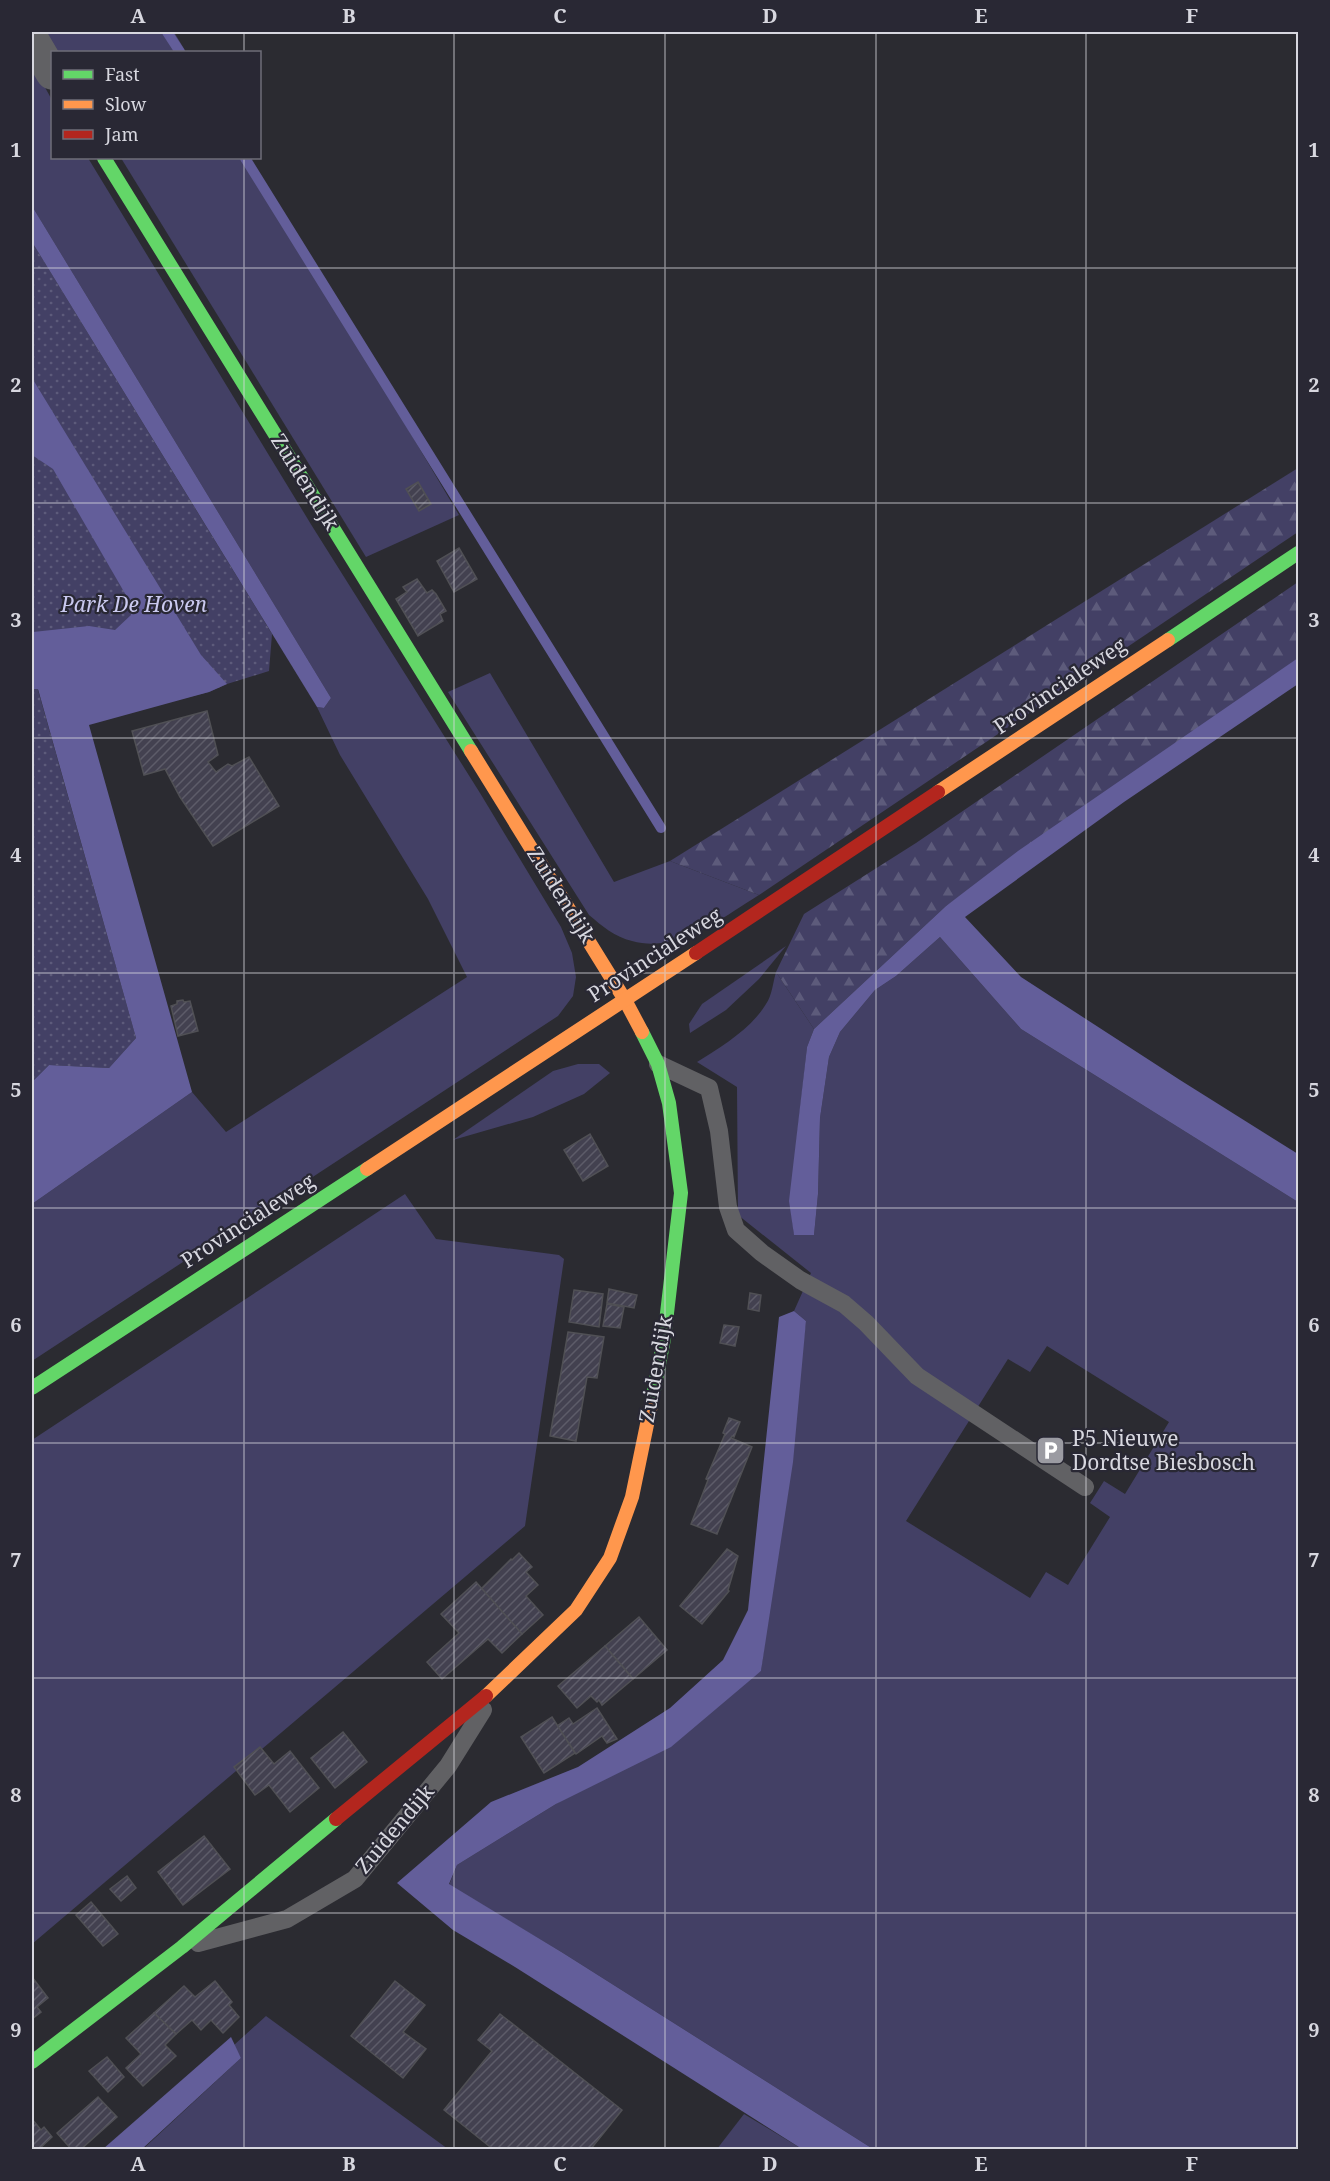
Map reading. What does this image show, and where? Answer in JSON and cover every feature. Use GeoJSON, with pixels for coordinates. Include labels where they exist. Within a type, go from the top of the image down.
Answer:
{"type":"FeatureCollection","features":[{"type":"Feature","properties":{"kind":"street"},"geometry":{"type":"LineString","coordinates":[[32,39],[51,72]]}},
{"type":"Feature","properties":{"kind":"street","name":"Zuidendijk"},"geometry":{"type":"LineString","coordinates":[[32,2062],[182,1947],[500,1684],[576,1610],[610,1558],[632,1497],[664,1339],[681,1193],[669,1104],[657,1064],[626,1000],[105,159]]}},
{"type":"Feature","properties":{"kind":"street","name":"Provincialeweg"},"geometry":{"type":"LineString","coordinates":[[32,1388],[626,1000],[1299,553]]}},
{"type":"Feature","properties":{"kind":"lane"},"geometry":{"type":"LineString","coordinates":[[657,1064],[709,1088],[719,1131],[728,1207],[736,1230],[762,1253],[800,1280],[844,1304],[918,1376],[1084,1487]]}},
{"type":"Feature","properties":{"kind":"lane","name":"Zuidendijk"},"geometry":{"type":"LineString","coordinates":[[182,1947],[287,1919],[355,1879],[448,1766],[500,1684]]}},
{"type":"Feature","properties":{"kind":"green space"},"geometry":{"type":"Polygon","coordinates":[[[44,32],[174,32],[185,51],[56,51],[44,32]]]}},
{"type":"Feature","properties":{"kind":"green space"},"geometry":{"type":"Polygon","coordinates":[[[32,64],[51,98],[51,159],[89,159],[312,526],[480,793],[561,927],[572,953],[576,977],[573,996],[558,1016],[32,1361],[32,1204],[192,1092],[226,1132],[467,977],[428,899],[340,755],[317,707],[324,708],[331,698],[32,206],[32,64]]]}},
{"type":"Feature","properties":{"kind":"green space"},"geometry":{"type":"Polygon","coordinates":[[[122,159],[248,159],[459,515],[366,557],[122,159]]]}},
{"type":"Feature","properties":{"kind":"green space","name":"Park De Hoven"},"geometry":{"type":"Polygon","coordinates":[[[32,242],[272,634],[269,671],[209,692],[165,703],[38,690],[136,1038],[109,1068],[49,1065],[32,1082],[32,242]]]}},
{"type":"Feature","properties":{"kind":"green space"},"geometry":{"type":"Polygon","coordinates":[[[1298,468],[1298,532],[759,895],[670,861],[1298,468]]]}},
{"type":"Feature","properties":{"kind":"green space"},"geometry":{"type":"Polygon","coordinates":[[[1298,582],[1298,659],[946,906],[814,1029],[776,972],[804,914],[916,843],[1298,582]]]}},
{"type":"Feature","properties":{"kind":"green space"},"geometry":{"type":"Polygon","coordinates":[[[490,673],[614,882],[670,861],[759,895],[699,931],[683,938],[649,944],[620,937],[589,915],[448,692],[490,673]]]}},
{"type":"Feature","properties":{"kind":"green space"},"geometry":{"type":"Polygon","coordinates":[[[940,937],[1021,1029],[1298,1202],[1298,2149],[873,2149],[563,1953],[449,1885],[457,1865],[556,1804],[761,1671],[806,1321],[794,1311],[811,1273],[738,1215],[737,1087],[697,1062],[735,1037],[760,1013],[770,997],[776,972],[814,1029],[807,1047],[790,1201],[794,1234],[814,1235],[818,1194],[820,1118],[829,1057],[840,1032],[875,990],[896,976],[940,937]],[[1047,1346],[1030,1372],[1008,1359],[906,1521],[1030,1598],[1046,1572],[1068,1585],[1110,1517],[1090,1503],[1104,1481],[1125,1494],[1169,1422],[1047,1346]]]}},
{"type":"Feature","properties":{"kind":"green space"},"geometry":{"type":"Polygon","coordinates":[[[786,946],[759,979],[726,1010],[690,1033],[689,1024],[702,1004],[786,946]]]}},
{"type":"Feature","properties":{"kind":"green space"},"geometry":{"type":"Polygon","coordinates":[[[578,1064],[599,1064],[610,1073],[584,1094],[533,1117],[453,1140],[553,1071],[578,1064]]]}},
{"type":"Feature","properties":{"kind":"green space"},"geometry":{"type":"Polygon","coordinates":[[[405,1194],[436,1239],[559,1255],[564,1259],[525,1526],[32,1944],[32,1440],[405,1194]]]}},
{"type":"Feature","properties":{"kind":"green space"},"geometry":{"type":"Polygon","coordinates":[[[266,2016],[448,2149],[142,2150],[241,2058],[234,2045],[266,2016]]]}},
{"type":"Feature","properties":{"kind":"green space"},"geometry":{"type":"Polygon","coordinates":[[[744,2114],[802,2149],[717,2149],[744,2114]]]}},
{"type":"Feature","properties":{"kind":"shaded area"},"geometry":{"type":"Polygon","coordinates":[[[32,206],[331,698],[324,708],[317,707],[32,242],[32,206]]]}},
{"type":"Feature","properties":{"kind":"shaded area"},"geometry":{"type":"Polygon","coordinates":[[[32,378],[201,655],[227,684],[209,692],[89,725],[192,1092],[32,1204],[32,1082],[49,1065],[109,1068],[136,1038],[38,689],[32,689],[33,632],[89,626],[115,630],[131,615],[127,597],[53,469],[32,455],[32,378]]]}},
{"type":"Feature","properties":{"kind":"shaded area"},"geometry":{"type":"Polygon","coordinates":[[[1298,658],[1298,684],[1124,802],[965,917],[1021,977],[1298,1154],[1298,1202],[1021,1029],[940,937],[896,976],[875,990],[840,1032],[829,1057],[820,1118],[818,1194],[814,1235],[794,1235],[789,1201],[807,1047],[814,1029],[946,906],[1018,851],[1298,658]]]}},
{"type":"Feature","properties":{"kind":"shaded area"},"geometry":{"type":"Polygon","coordinates":[[[794,1311],[806,1321],[793,1462],[761,1671],[671,1747],[556,1804],[457,1865],[449,1884],[563,1953],[873,2149],[802,2149],[453,1930],[397,1883],[491,1802],[578,1767],[670,1708],[723,1660],[748,1610],[779,1317],[794,1311]]]}},
{"type":"Feature","properties":{"kind":"shaded area"},"geometry":{"type":"Polygon","coordinates":[[[231,2037],[241,2058],[142,2149],[103,2149],[231,2037]]]}},
{"type":"Feature","properties":{"kind":"building"},"geometry":{"type":"Polygon","coordinates":[[[418,482],[431,504],[419,511],[406,489],[418,482]]]}},
{"type":"Feature","properties":{"kind":"building"},"geometry":{"type":"Polygon","coordinates":[[[459,548],[477,579],[454,592],[437,561],[459,548]]]}},
{"type":"Feature","properties":{"kind":"building"},"geometry":{"type":"Polygon","coordinates":[[[417,579],[427,593],[432,590],[436,594],[446,611],[440,614],[443,621],[418,636],[396,599],[407,592],[403,587],[417,579]]]}},
{"type":"Feature","properties":{"kind":"building"},"geometry":{"type":"Polygon","coordinates":[[[207,711],[218,755],[208,762],[216,772],[228,764],[232,766],[249,757],[279,806],[213,846],[180,797],[165,769],[144,775],[132,731],[207,711]]]}},
{"type":"Feature","properties":{"kind":"building"},"geometry":{"type":"Polygon","coordinates":[[[183,1000],[184,1002],[190,1001],[198,1031],[178,1036],[171,1006],[183,1000]]]}},
{"type":"Feature","properties":{"kind":"building"},"geometry":{"type":"Polygon","coordinates":[[[590,1134],[608,1166],[583,1181],[564,1150],[590,1134]]]}},
{"type":"Feature","properties":{"kind":"building"},"geometry":{"type":"Polygon","coordinates":[[[609,1289],[637,1295],[634,1308],[607,1303],[609,1289]]]}},
{"type":"Feature","properties":{"kind":"building"},"geometry":{"type":"Polygon","coordinates":[[[574,1290],[603,1294],[599,1327],[569,1322],[574,1290]]]}},
{"type":"Feature","properties":{"kind":"building"},"geometry":{"type":"Polygon","coordinates":[[[750,1293],[761,1295],[759,1311],[748,1309],[750,1293]]]}},
{"type":"Feature","properties":{"kind":"building"},"geometry":{"type":"Polygon","coordinates":[[[607,1304],[624,1307],[620,1328],[603,1326],[607,1304]]]}},
{"type":"Feature","properties":{"kind":"building"},"geometry":{"type":"Polygon","coordinates":[[[724,1325],[739,1327],[735,1346],[720,1343],[724,1325]]]}},
{"type":"Feature","properties":{"kind":"building"},"geometry":{"type":"Polygon","coordinates":[[[568,1332],[604,1337],[597,1378],[587,1377],[576,1441],[550,1436],[568,1332]]]}},
{"type":"Feature","properties":{"kind":"building"},"geometry":{"type":"Polygon","coordinates":[[[729,1418],[740,1422],[734,1437],[731,1438],[752,1447],[717,1534],[691,1524],[729,1418]]]}},
{"type":"Feature","properties":{"kind":"building"},"geometry":{"type":"Polygon","coordinates":[[[727,1549],[738,1556],[729,1591],[702,1624],[680,1606],[727,1549]]]}},
{"type":"Feature","properties":{"kind":"building"},"geometry":{"type":"Polygon","coordinates":[[[519,1553],[532,1567],[526,1572],[538,1585],[526,1596],[543,1615],[522,1634],[481,1589],[519,1553]]]}},
{"type":"Feature","properties":{"kind":"building"},"geometry":{"type":"Polygon","coordinates":[[[476,1582],[522,1634],[502,1653],[488,1639],[442,1679],[427,1662],[459,1633],[441,1614],[476,1582]]]}},
{"type":"Feature","properties":{"kind":"building"},"geometry":{"type":"Polygon","coordinates":[[[639,1617],[667,1650],[633,1679],[605,1646],[639,1617]]]}},
{"type":"Feature","properties":{"kind":"building"},"geometry":{"type":"Polygon","coordinates":[[[605,1646],[633,1679],[602,1705],[599,1700],[597,1702],[591,1696],[577,1708],[558,1686],[605,1646]]]}},
{"type":"Feature","properties":{"kind":"building"},"geometry":{"type":"Polygon","coordinates":[[[597,1708],[617,1739],[607,1743],[602,1736],[576,1754],[557,1726],[569,1718],[573,1724],[597,1708]]]}},
{"type":"Feature","properties":{"kind":"building"},"geometry":{"type":"Polygon","coordinates":[[[552,1717],[575,1753],[544,1773],[521,1737],[552,1717]]]}},
{"type":"Feature","properties":{"kind":"building"},"geometry":{"type":"Polygon","coordinates":[[[343,1732],[367,1762],[335,1788],[311,1758],[343,1732]]]}},
{"type":"Feature","properties":{"kind":"building"},"geometry":{"type":"Polygon","coordinates":[[[260,1747],[274,1764],[290,1751],[319,1788],[290,1812],[269,1785],[255,1795],[234,1767],[260,1747]]]}},
{"type":"Feature","properties":{"kind":"building"},"geometry":{"type":"Polygon","coordinates":[[[204,1836],[230,1869],[183,1905],[158,1872],[204,1836]]]}},
{"type":"Feature","properties":{"kind":"building"},"geometry":{"type":"Polygon","coordinates":[[[127,1876],[136,1888],[121,1901],[110,1889],[127,1876]]]}},
{"type":"Feature","properties":{"kind":"building"},"geometry":{"type":"Polygon","coordinates":[[[91,1902],[118,1934],[103,1946],[76,1915],[91,1902]]]}},
{"type":"Feature","properties":{"kind":"building"},"geometry":{"type":"Polygon","coordinates":[[[32,1977],[48,1998],[37,2007],[41,2012],[32,2019],[32,1977]]]}},
{"type":"Feature","properties":{"kind":"building"},"geometry":{"type":"Polygon","coordinates":[[[215,1981],[232,2002],[229,2005],[239,2017],[223,2033],[211,2020],[201,2030],[192,2020],[176,2034],[154,2013],[184,1986],[195,1997],[215,1981]]]}},
{"type":"Feature","properties":{"kind":"building"},"geometry":{"type":"Polygon","coordinates":[[[395,1981],[425,2005],[403,2032],[426,2049],[403,2078],[351,2036],[395,1981]]]}},
{"type":"Feature","properties":{"kind":"building"},"geometry":{"type":"Polygon","coordinates":[[[154,2013],[176,2034],[165,2045],[176,2056],[143,2086],[126,2068],[141,2054],[126,2038],[154,2013]]]}},
{"type":"Feature","properties":{"kind":"building"},"geometry":{"type":"Polygon","coordinates":[[[500,2014],[622,2110],[590,2150],[494,2150],[444,2110],[492,2051],[478,2040],[500,2014]]]}},
{"type":"Feature","properties":{"kind":"building"},"geometry":{"type":"Polygon","coordinates":[[[107,2057],[124,2077],[108,2092],[89,2071],[107,2057]]]}},
{"type":"Feature","properties":{"kind":"building"},"geometry":{"type":"Polygon","coordinates":[[[98,2097],[117,2117],[80,2150],[72,2150],[57,2133],[98,2097]]]}},
{"type":"Feature","properties":{"kind":"building"},"geometry":{"type":"Polygon","coordinates":[[[32,2119],[41,2130],[44,2127],[52,2137],[38,2150],[32,2150],[32,2119]]]}},
{"type":"Feature","properties":{"kind":"waterway"},"geometry":{"type":"LineString","coordinates":[[167,32],[179,51]]}},
{"type":"Feature","properties":{"kind":"waterway"},"geometry":{"type":"LineString","coordinates":[[246,159],[661,828]]}},
{"type":"Feature","properties":{"kind":"traffic: fast"},"geometry":{"type":"LineString","coordinates":[[105,159],[471,751]]}},
{"type":"Feature","properties":{"kind":"traffic: fast"},"geometry":{"type":"LineString","coordinates":[[1168,640],[1298,553]]}},
{"type":"Feature","properties":{"kind":"traffic: fast"},"geometry":{"type":"LineString","coordinates":[[642,1032],[658,1064],[669,1103],[681,1193],[664,1339],[651,1405]]}},
{"type":"Feature","properties":{"kind":"traffic: fast"},"geometry":{"type":"LineString","coordinates":[[32,1388],[367,1169]]}},
{"type":"Feature","properties":{"kind":"traffic: fast"},"geometry":{"type":"LineString","coordinates":[[32,2062],[182,1947],[336,1819]]}},
{"type":"Feature","properties":{"kind":"traffic: slow"},"geometry":{"type":"LineString","coordinates":[[938,792],[1168,640]]}},
{"type":"Feature","properties":{"kind":"traffic: slow"},"geometry":{"type":"LineString","coordinates":[[471,751],[625,1000],[642,1032]]}},
{"type":"Feature","properties":{"kind":"traffic: slow"},"geometry":{"type":"LineString","coordinates":[[367,1169],[696,953]]}},
{"type":"Feature","properties":{"kind":"traffic: slow"},"geometry":{"type":"LineString","coordinates":[[486,1696],[576,1610],[610,1558],[632,1497],[651,1405]]}},
{"type":"Feature","properties":{"kind":"traffic: jam"},"geometry":{"type":"LineString","coordinates":[[696,953],[938,792]]}},
{"type":"Feature","properties":{"kind":"traffic: jam"},"geometry":{"type":"LineString","coordinates":[[336,1819],[486,1696]]}},
{"type":"Feature","properties":{"kind":"place","name":"P5 Nieuwe Dordtse Biesbosch"},"geometry":{"type":"Point","coordinates":[1051,1451]}}]}
